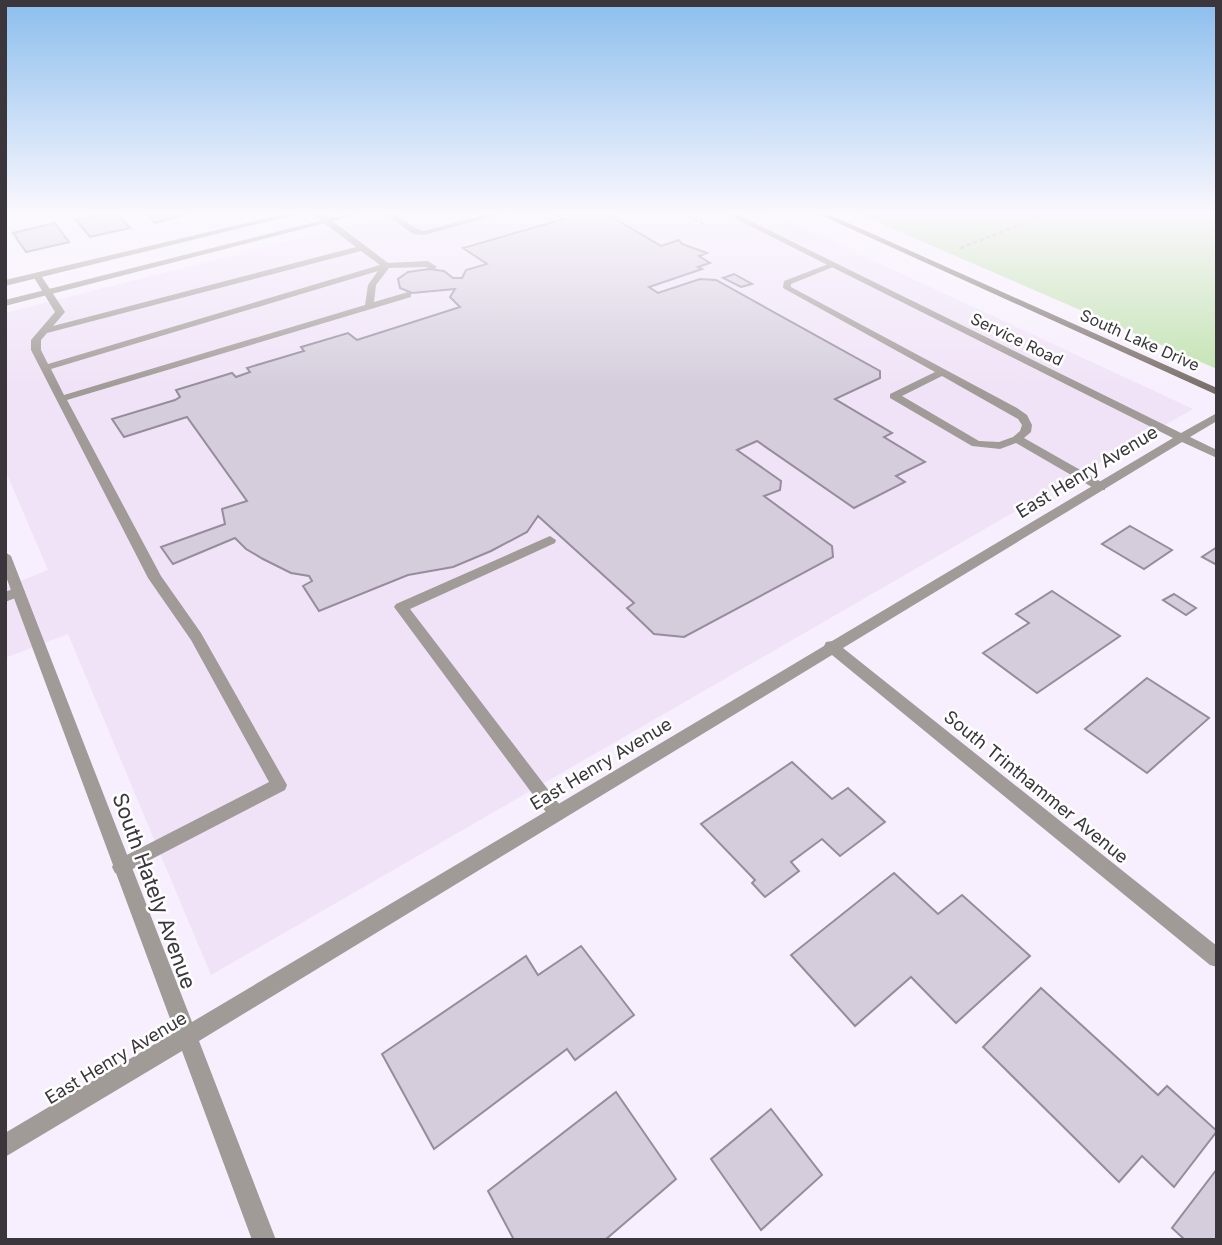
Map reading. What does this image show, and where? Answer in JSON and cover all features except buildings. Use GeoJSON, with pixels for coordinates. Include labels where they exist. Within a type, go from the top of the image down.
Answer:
{"type":"FeatureCollection","features":[{"type":"Feature","properties":{"kind":"main road","name":"South Lake Drive"},"geometry":{"type":"LineString","coordinates":[[949,271],[1217,392]]}},
{"type":"Feature","properties":{"kind":"street"},"geometry":{"type":"LineString","coordinates":[[5,283],[57,271]]}},
{"type":"Feature","properties":{"kind":"street"},"geometry":{"type":"LineString","coordinates":[[5,303],[129,271]]}},
{"type":"Feature","properties":{"kind":"street"},"geometry":{"type":"LineString","coordinates":[[45,331],[271,271]]}},
{"type":"Feature","properties":{"kind":"street"},"geometry":{"type":"LineString","coordinates":[[45,368],[369,271]]}},
{"type":"Feature","properties":{"kind":"street"},"geometry":{"type":"LineString","coordinates":[[369,308],[372,285],[382,271]]}},
{"type":"Feature","properties":{"kind":"street"},"geometry":{"type":"LineString","coordinates":[[817,271],[787,283],[787,288],[942,372],[1023,417],[1027,425],[1025,432],[1017,439],[1000,446],[976,444],[894,396],[942,372]]}},
{"type":"Feature","properties":{"kind":"street","name":"Service Road"},"geometry":{"type":"LineString","coordinates":[[846,271],[1217,455]]}},
{"type":"Feature","properties":{"kind":"street"},"geometry":{"type":"LineString","coordinates":[[37,276],[60,312],[36,340],[36,350],[155,578],[196,637],[279,785],[121,867]]}},
{"type":"Feature","properties":{"kind":"street"},"geometry":{"type":"LineString","coordinates":[[61,399],[408,295]]}},
{"type":"Feature","properties":{"kind":"street","name":"East Henry Avenue"},"geometry":{"type":"LineString","coordinates":[[5,1146],[186,1039],[831,646],[1217,416]]}},
{"type":"Feature","properties":{"kind":"street"},"geometry":{"type":"LineString","coordinates":[[1017,439],[1101,487]]}},
{"type":"Feature","properties":{"kind":"street"},"geometry":{"type":"LineString","coordinates":[[550,540],[401,607],[557,814]]}},
{"type":"Feature","properties":{"kind":"street","name":"South Hately Avenue"},"geometry":{"type":"LineString","coordinates":[[5,556],[12,595],[121,867],[264,1240]]}},
{"type":"Feature","properties":{"kind":"street","name":"South Trinthammer Avenue"},"geometry":{"type":"LineString","coordinates":[[831,646],[1217,958]]}},
{"type":"Feature","properties":{"kind":"shaded area"},"geometry":{"type":"Polygon","coordinates":[[[171,271],[896,271],[1193,409],[211,975],[68,634],[5,658],[5,587],[48,570],[5,470],[5,313],[171,271]]]}},
{"type":"Feature","properties":{"kind":"green space"},"geometry":{"type":"Polygon","coordinates":[[[990,271],[1217,271],[1217,369],[990,271]]]}}]}
